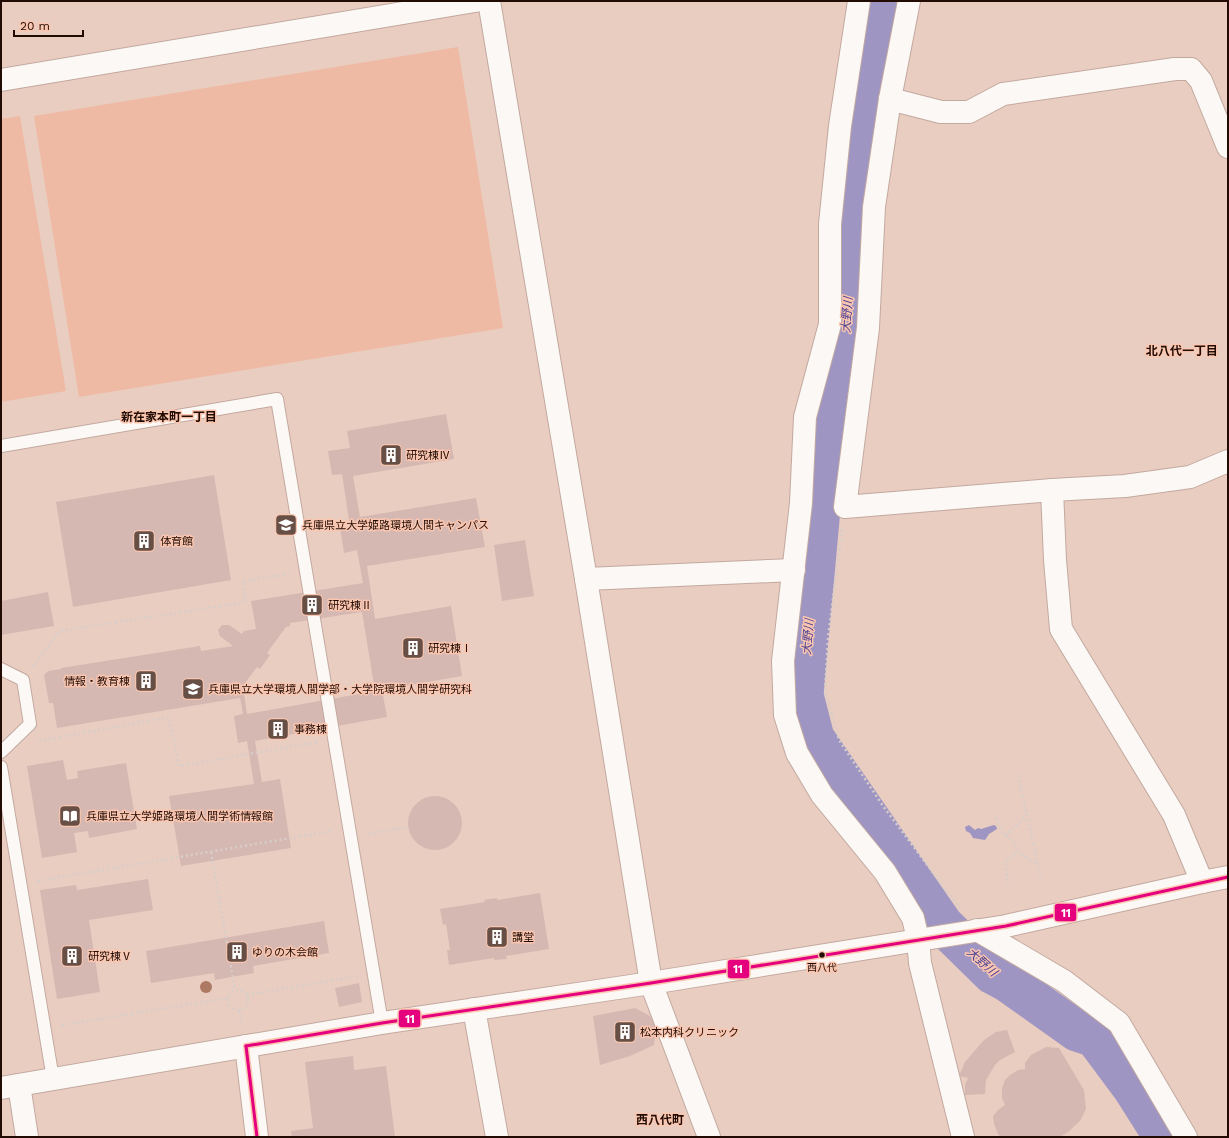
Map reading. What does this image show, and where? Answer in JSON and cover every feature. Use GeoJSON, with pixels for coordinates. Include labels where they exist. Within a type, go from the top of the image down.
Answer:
{"type":"FeatureCollection","features":[{"type":"Feature","properties":{"kind":"street"},"geometry":{"type":"LineString","coordinates":[[1,80],[475,1]]}},
{"type":"Feature","properties":{"kind":"street"},"geometry":{"type":"LineString","coordinates":[[489,1],[586,579],[651,983],[709,1137]]}},
{"type":"Feature","properties":{"kind":"street"},"geometry":{"type":"LineString","coordinates":[[859,1],[840,126],[830,224],[830,324],[805,417],[801,503],[783,661],[785,715],[797,753],[822,795],[885,872],[924,938],[920,963],[963,1137]]}},
{"type":"Feature","properties":{"kind":"street"},"geometry":{"type":"LineString","coordinates":[[908,1],[890,99],[874,207],[868,328],[845,507],[1052,490],[1125,486],[1190,477],[1228,461]]}},
{"type":"Feature","properties":{"kind":"street"},"geometry":{"type":"LineString","coordinates":[[890,99],[941,112],[969,112],[1003,94],[1175,69],[1190,69],[1201,81],[1228,147]]}},
{"type":"Feature","properties":{"kind":"street"},"geometry":{"type":"LineString","coordinates":[[1052,490],[1055,560],[1061,630],[1174,814],[1202,882]]}},
{"type":"Feature","properties":{"kind":"street"},"geometry":{"type":"LineString","coordinates":[[586,579],[794,570]]}},
{"type":"Feature","properties":{"kind":"street"},"geometry":{"type":"LineString","coordinates":[[27,1137],[10,1087],[246,1046],[474,1009],[651,983],[1006,926],[1202,882],[1228,878]]}},
{"type":"Feature","properties":{"kind":"street"},"geometry":{"type":"LineString","coordinates":[[977,930],[1064,981],[1119,1023],[1186,1137]]}},
{"type":"Feature","properties":{"kind":"street"},"geometry":{"type":"LineString","coordinates":[[474,1009],[497,1137]]}},
{"type":"Feature","properties":{"kind":"street"},"geometry":{"type":"LineString","coordinates":[[246,1046],[257,1137]]}},
{"type":"Feature","properties":{"kind":"lane"},"geometry":{"type":"LineString","coordinates":[[1,446],[277,399],[382,1024]]}},
{"type":"Feature","properties":{"kind":"lane"},"geometry":{"type":"LineString","coordinates":[[1,669],[22,680],[30,724],[4,749]]}},
{"type":"Feature","properties":{"kind":"lane"},"geometry":{"type":"LineString","coordinates":[[1,767],[53,1079]]}},
{"type":"Feature","properties":{"kind":"path"},"geometry":{"type":"LineString","coordinates":[[845,507],[828,637],[825,692],[839,740],[883,806],[977,930]]}},
{"type":"Feature","properties":{"kind":"path"},"geometry":{"type":"LineString","coordinates":[[22,680],[60,631],[246,602],[242,581],[305,571]]}},
{"type":"Feature","properties":{"kind":"path"},"geometry":{"type":"LineString","coordinates":[[4,749],[169,717],[179,766],[334,739]]}},
{"type":"Feature","properties":{"kind":"path"},"geometry":{"type":"LineString","coordinates":[[1018,775],[1040,878]]}},
{"type":"Feature","properties":{"kind":"path"},"geometry":{"type":"LineString","coordinates":[[1005,836],[1027,815]]}},
{"type":"Feature","properties":{"kind":"path"},"geometry":{"type":"LineString","coordinates":[[996,818],[1000,830],[1005,836],[1013,840],[1018,852],[1038,865]]}},
{"type":"Feature","properties":{"kind":"path"},"geometry":{"type":"LineString","coordinates":[[20,884],[211,852],[349,833],[408,827]]}},
{"type":"Feature","properties":{"kind":"path"},"geometry":{"type":"LineString","coordinates":[[211,852],[235,990]]}},
{"type":"Feature","properties":{"kind":"path"},"geometry":{"type":"LineString","coordinates":[[1008,885],[1005,863],[1010,857],[1018,852]]}},
{"type":"Feature","properties":{"kind":"path"},"geometry":{"type":"LineString","coordinates":[[247,995],[373,973]]}},
{"type":"Feature","properties":{"kind":"path"},"geometry":{"type":"LineString","coordinates":[[235,990],[243,991],[247,995],[248,1002],[245,1008],[236,1011],[230,1007],[228,998],[235,990]]}},
{"type":"Feature","properties":{"kind":"path"},"geometry":{"type":"LineString","coordinates":[[44,1028],[228,998]]}},
{"type":"Feature","properties":{"kind":"shaded area"},"geometry":{"type":"Polygon","coordinates":[[[458,47],[503,328],[79,397],[34,116],[458,47]]]}},
{"type":"Feature","properties":{"kind":"shaded area"},"geometry":{"type":"Polygon","coordinates":[[[20,116],[66,391],[1,402],[1,119],[20,116]]]}},
{"type":"Feature","properties":{"kind":"shaded area"},"geometry":{"type":"Polygon","coordinates":[[[969,825],[975,830],[994,825],[997,829],[989,834],[985,840],[973,838],[970,833],[966,831],[965,827],[969,825]]]}},
{"type":"Feature","properties":{"kind":"building"},"geometry":{"type":"Polygon","coordinates":[[[446,414],[454,459],[353,476],[360,517],[476,498],[485,547],[367,566],[375,619],[451,606],[462,676],[382,690],[387,717],[255,741],[262,782],[280,779],[291,848],[181,866],[169,796],[254,784],[247,741],[238,743],[234,716],[243,714],[240,698],[57,728],[53,703],[49,703],[44,675],[48,671],[61,668],[200,646],[201,651],[233,646],[220,636],[218,630],[222,625],[229,625],[242,634],[244,631],[256,629],[251,601],[363,583],[357,550],[344,553],[340,528],[350,527],[342,474],[332,475],[328,451],[350,448],[347,431],[446,414]],[[362,612],[290,623],[290,626],[286,627],[267,653],[270,655],[260,669],[257,667],[243,686],[247,714],[375,691],[362,612]]]}},
{"type":"Feature","properties":{"kind":"building","name":"体育館"},"geometry":{"type":"Polygon","coordinates":[[[214,475],[231,580],[73,607],[56,502],[214,475]]]}},
{"type":"Feature","properties":{"kind":"building"},"geometry":{"type":"Polygon","coordinates":[[[525,540],[534,596],[502,601],[494,545],[525,540]]]}},
{"type":"Feature","properties":{"kind":"building"},"geometry":{"type":"Polygon","coordinates":[[[48,592],[54,626],[1,635],[1,601],[48,592]]]}},
{"type":"Feature","properties":{"kind":"building"},"geometry":{"type":"Polygon","coordinates":[[[63,760],[67,780],[78,778],[77,771],[126,763],[137,829],[89,838],[88,831],[74,833],[77,852],[42,858],[27,766],[63,760]]]}},
{"type":"Feature","properties":{"kind":"building"},"geometry":{"type":"Polygon","coordinates":[[[430,796],[440,796],[450,800],[458,808],[462,818],[462,828],[458,838],[450,846],[440,850],[430,850],[420,846],[412,838],[408,828],[408,818],[412,808],[420,800],[430,796]]]}},
{"type":"Feature","properties":{"kind":"building","name":"研究棟Ⅴ"},"geometry":{"type":"Polygon","coordinates":[[[148,879],[153,910],[89,920],[100,992],[57,999],[40,890],[76,885],[77,890],[148,879]]]}},
{"type":"Feature","properties":{"kind":"building","name":"講堂"},"geometry":{"type":"Polygon","coordinates":[[[540,893],[549,949],[506,956],[507,959],[494,960],[494,958],[449,965],[447,950],[450,950],[446,924],[443,925],[440,909],[485,902],[484,900],[497,898],[497,900],[540,893]]]}},
{"type":"Feature","properties":{"kind":"building","name":"ゆりの木会館"},"geometry":{"type":"Polygon","coordinates":[[[324,921],[329,953],[253,966],[254,973],[215,980],[214,973],[151,983],[146,951],[324,921]]]}},
{"type":"Feature","properties":{"kind":"building"},"geometry":{"type":"Polygon","coordinates":[[[359,983],[362,1002],[339,1007],[335,988],[359,983]]]}},
{"type":"Feature","properties":{"kind":"building","name":"松本内科クリニック"},"geometry":{"type":"Polygon","coordinates":[[[635,1008],[650,1016],[656,1027],[654,1045],[630,1056],[600,1065],[593,1016],[635,1008]]]}},
{"type":"Feature","properties":{"kind":"building"},"geometry":{"type":"Polygon","coordinates":[[[1007,1030],[1015,1052],[1000,1060],[995,1065],[986,1080],[985,1094],[965,1095],[965,1085],[968,1078],[959,1076],[965,1062],[984,1040],[996,1032],[1007,1030]]]}},
{"type":"Feature","properties":{"kind":"building"},"geometry":{"type":"Polygon","coordinates":[[[1046,1047],[1059,1048],[1084,1090],[1086,1109],[1080,1121],[1060,1137],[1001,1137],[998,1134],[994,1124],[993,1116],[1005,1105],[1002,1098],[1002,1088],[1005,1080],[1018,1070],[1025,1069],[1025,1063],[1031,1055],[1046,1047]]]}},
{"type":"Feature","properties":{"kind":"building"},"geometry":{"type":"Polygon","coordinates":[[[353,1056],[354,1070],[386,1066],[395,1137],[292,1137],[291,1131],[313,1128],[305,1062],[353,1056]]]}},
{"type":"Feature","properties":{"kind":"waterway","name":"大野川"},"geometry":{"type":"LineString","coordinates":[[888,1],[859,129],[847,331],[820,509],[803,695],[814,738],[943,925],[993,974],[1008,982],[1077,1031],[1095,1037],[1133,1088],[1164,1137]]}},
{"type":"Feature","properties":{"kind":"transit line","name":"11"},"geometry":{"type":"LineString","coordinates":[[246,1046],[382,1023],[651,983],[1006,926],[1228,877]]}},
{"type":"Feature","properties":{"kind":"transit line","name":"11"},"geometry":{"type":"LineString","coordinates":[[246,1046],[257,1137]]}},
{"type":"Feature","properties":{"kind":"place","name":"研究棟Ⅳ"},"geometry":{"type":"Point","coordinates":[391,455]}},
{"type":"Feature","properties":{"kind":"place","name":"兵庫県立大学姫路環境人間キャンパス"},"geometry":{"type":"Point","coordinates":[286,525]}},
{"type":"Feature","properties":{"kind":"place","name":"体育館"},"geometry":{"type":"Point","coordinates":[144,541]}},
{"type":"Feature","properties":{"kind":"place","name":"研究棟Ⅱ"},"geometry":{"type":"Point","coordinates":[312,605]}},
{"type":"Feature","properties":{"kind":"place","name":"研究棟Ⅰ"},"geometry":{"type":"Point","coordinates":[413,648]}},
{"type":"Feature","properties":{"kind":"place","name":"情報・教育棟"},"geometry":{"type":"Point","coordinates":[146,681]}},
{"type":"Feature","properties":{"kind":"place","name":"兵庫県立大学環境人間学部・大学院環境人間学研究科"},"geometry":{"type":"Point","coordinates":[193,689]}},
{"type":"Feature","properties":{"kind":"place","name":"事務棟"},"geometry":{"type":"Point","coordinates":[278,729]}},
{"type":"Feature","properties":{"kind":"place","name":"兵庫県立大学姫路環境人間学術情報館"},"geometry":{"type":"Point","coordinates":[70,816]}},
{"type":"Feature","properties":{"kind":"place","name":"講堂"},"geometry":{"type":"Point","coordinates":[497,937]}},
{"type":"Feature","properties":{"kind":"place","name":"ゆりの木会館"},"geometry":{"type":"Point","coordinates":[237,952]}},
{"type":"Feature","properties":{"kind":"place","name":"西八代"},"geometry":{"type":"Point","coordinates":[822,955]}},
{"type":"Feature","properties":{"kind":"place","name":"研究棟Ⅴ"},"geometry":{"type":"Point","coordinates":[72,956]}},
{"type":"Feature","properties":{"kind":"place","name":"松本内科クリニック"},"geometry":{"type":"Point","coordinates":[625,1032]}},
{"type":"Feature","properties":{"kind":"district","name":"北八代一丁目"},"geometry":{"type":"Point","coordinates":[1182,351]}},
{"type":"Feature","properties":{"kind":"district","name":"新在家本町一丁目"},"geometry":{"type":"Point","coordinates":[169,417]}},
{"type":"Feature","properties":{"kind":"district","name":"西八代町"},"geometry":{"type":"Point","coordinates":[660,1120]}}]}
